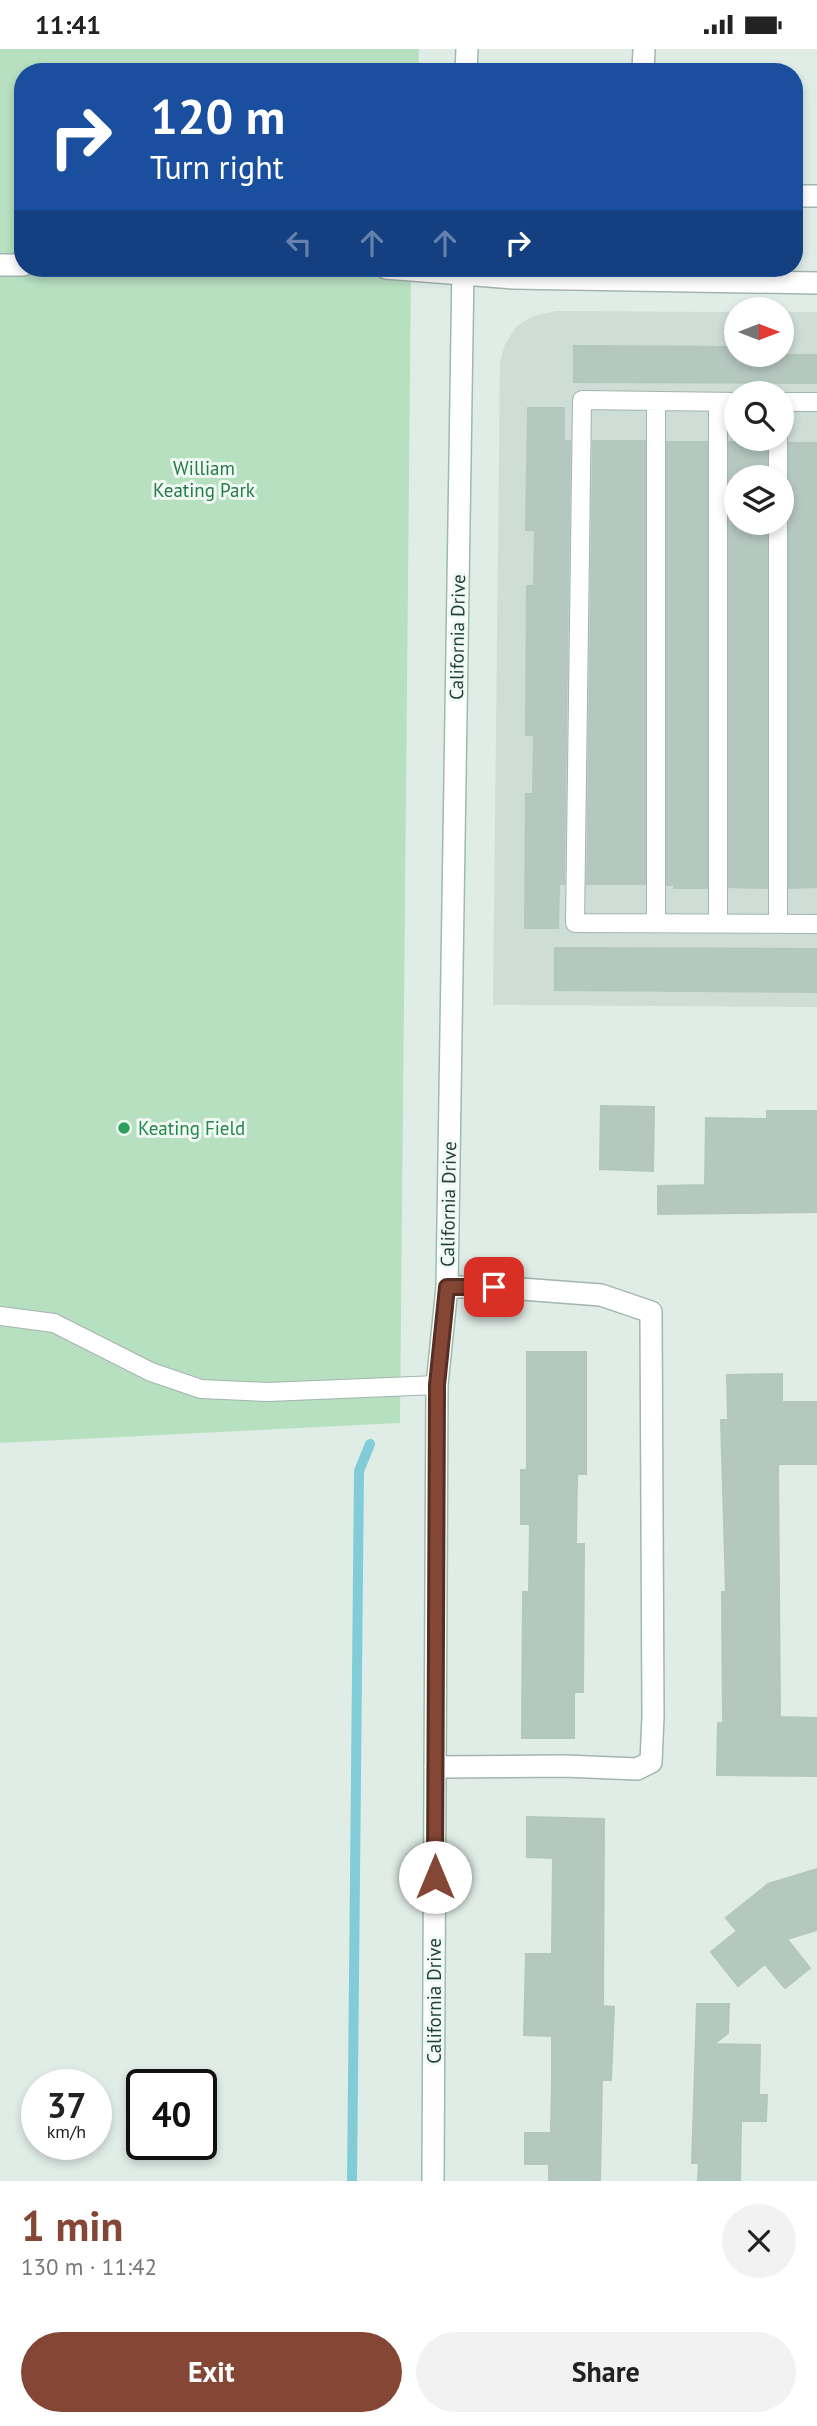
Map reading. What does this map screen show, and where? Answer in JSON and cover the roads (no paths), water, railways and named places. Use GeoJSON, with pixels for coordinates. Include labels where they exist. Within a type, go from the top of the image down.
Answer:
{"type":"FeatureCollection","features":[{"type":"Feature","properties":{"kind":"street","name":"California Drive"},"geometry":{"type":"LineString","coordinates":[[433,2181],[437,1385],[447,1287],[463,277]]}},
{"type":"Feature","properties":{"kind":"street"},"geometry":{"type":"LineString","coordinates":[[506,277],[817,283]]}},
{"type":"Feature","properties":{"kind":"street"},"geometry":{"type":"LineString","coordinates":[[435,1767],[564,1766],[637,1769],[651,1762],[653,1717],[651,1312],[601,1296],[494,1287],[447,1287]]}},
{"type":"Feature","properties":{"kind":"lane"},"geometry":{"type":"LineString","coordinates":[[724,401],[582,400],[575,923],[817,924]]}},
{"type":"Feature","properties":{"kind":"lane"},"geometry":{"type":"LineString","coordinates":[[656,401],[656,923]]}},
{"type":"Feature","properties":{"kind":"lane"},"geometry":{"type":"LineString","coordinates":[[718,401],[718,923]]}},
{"type":"Feature","properties":{"kind":"lane"},"geometry":{"type":"LineString","coordinates":[[794,402],[817,402]]}},
{"type":"Feature","properties":{"kind":"lane"},"geometry":{"type":"LineString","coordinates":[[778,535],[778,924]]}},
{"type":"Feature","properties":{"kind":"lane"},"geometry":{"type":"LineString","coordinates":[[0,1316],[54,1323],[151,1372],[201,1389],[268,1392],[437,1385]]}},
{"type":"Feature","properties":{"kind":"waterway"},"geometry":{"type":"LineString","coordinates":[[352,2181],[359,1471],[370,1444]]}},
{"type":"Feature","properties":{"kind":"place","name":"Keating Field"},"geometry":{"type":"Point","coordinates":[124,1128]}},
{"type":"Feature","properties":{"kind":"park label","name":"William Keating Park"},"geometry":{"type":"Point","coordinates":[204,479]}}]}
